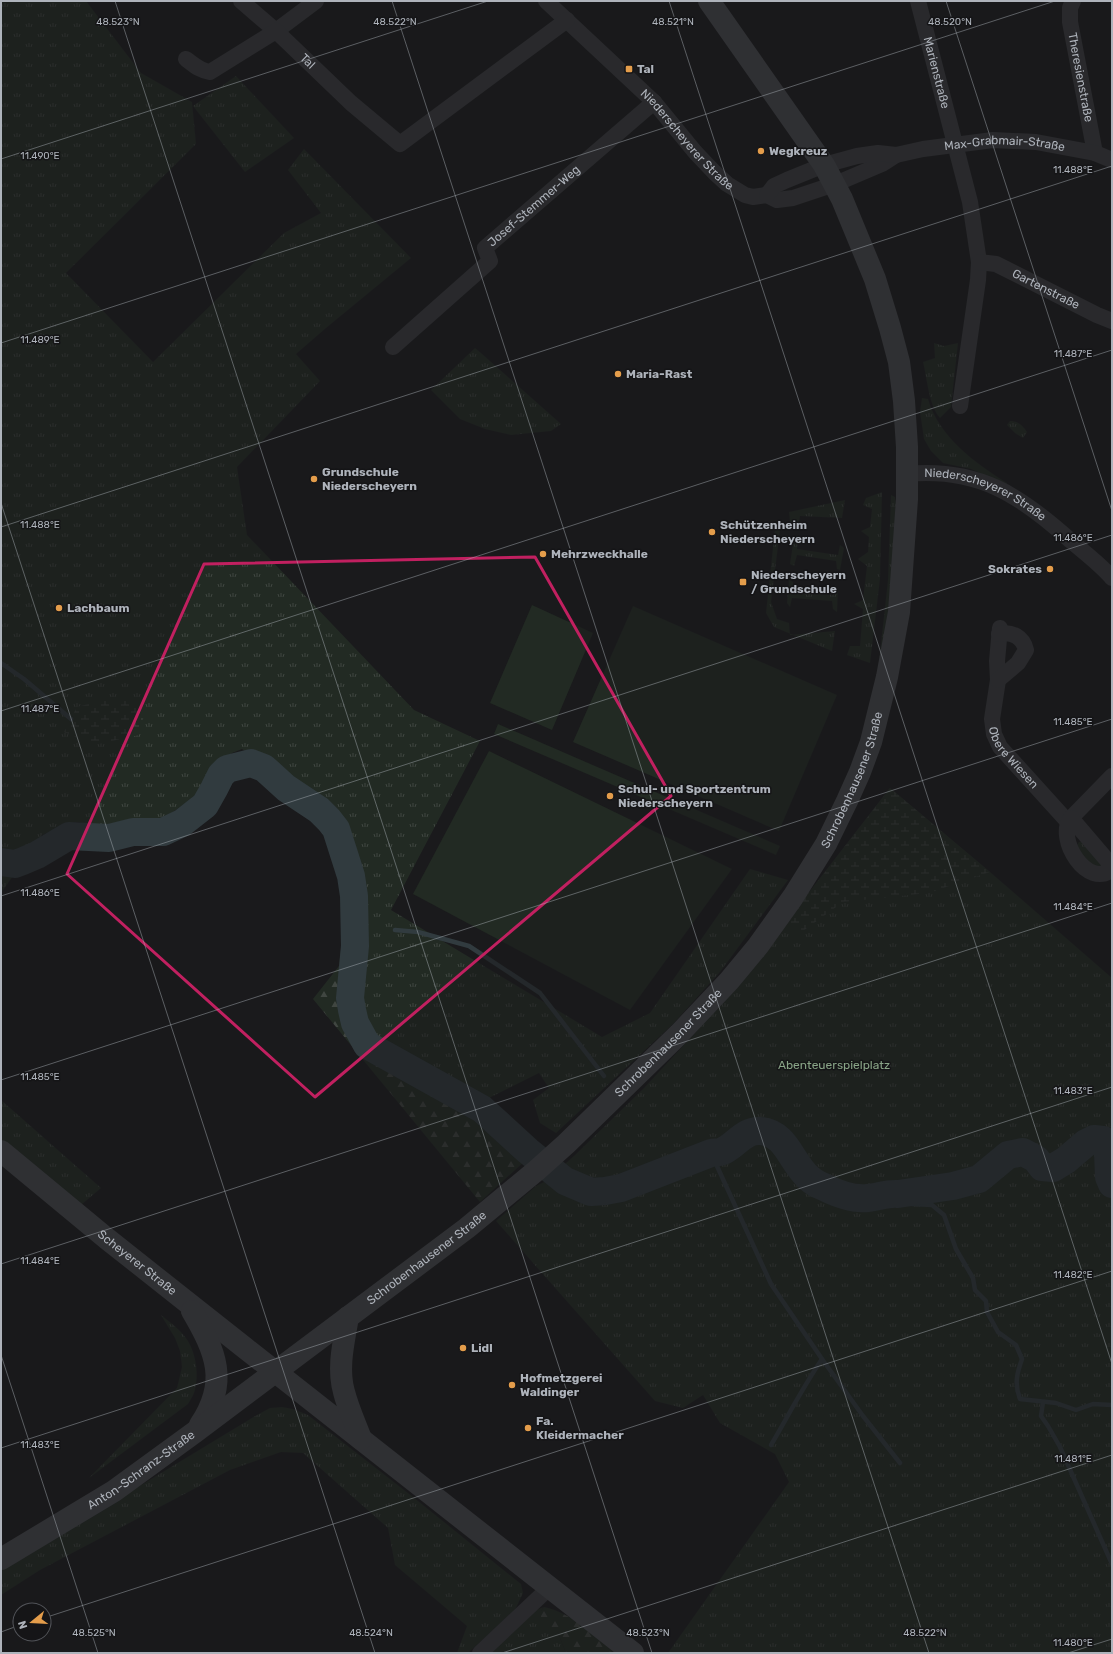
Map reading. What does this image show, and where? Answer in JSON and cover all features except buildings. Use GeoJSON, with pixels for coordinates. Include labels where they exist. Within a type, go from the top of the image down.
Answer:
{"type":"FeatureCollection","features":[{"type":"Feature","properties":{"kind":"main road","name":"Schrobenhausener Straße"},"geometry":{"type":"LineString","coordinates":[[275,1371],[467,1228],[537,1170],[566,1144],[679,1034],[729,981],[758,946],[793,897],[826,844],[862,766],[871,742],[887,677],[899,612],[906,499],[907,447],[904,401],[899,362],[890,328],[860,239],[824,165],[709,1]]}},
{"type":"Feature","properties":{"kind":"main road","name":"Scheyerer Straße"},"geometry":{"type":"LineString","coordinates":[[1,1151],[186,1302],[633,1653]]}},
{"type":"Feature","properties":{"kind":"main road"},"geometry":{"type":"LineString","coordinates":[[186,1302],[213,1351],[217,1386],[208,1413],[195,1432]]}},
{"type":"Feature","properties":{"kind":"main road"},"geometry":{"type":"LineString","coordinates":[[348,1318],[342,1352],[342,1380],[345,1397],[361,1439]]}},
{"type":"Feature","properties":{"kind":"main road","name":"Anton-Schranz-Straße"},"geometry":{"type":"LineString","coordinates":[[1,1559],[114,1491],[275,1371]]}},
{"type":"Feature","properties":{"kind":"street","name":"Tal"},"geometry":{"type":"LineString","coordinates":[[241,1],[276,31],[351,103],[400,144],[567,20]]}},
{"type":"Feature","properties":{"kind":"street"},"geometry":{"type":"LineString","coordinates":[[186,59],[204,71],[210,72],[276,31],[316,1]]}},
{"type":"Feature","properties":{"kind":"street","name":"Niederscheyerer Straße"},"geometry":{"type":"LineString","coordinates":[[546,1],[654,102],[695,152],[728,184],[745,195],[753,197],[767,196],[777,200],[793,198],[834,184]]}},
{"type":"Feature","properties":{"kind":"street","name":"Marienstraße"},"geometry":{"type":"LineString","coordinates":[[918,1],[956,145]]}},
{"type":"Feature","properties":{"kind":"street","name":"Theresienstraße"},"geometry":{"type":"LineString","coordinates":[[1073,1],[1070,8],[1070,22],[1095,153]]}},
{"type":"Feature","properties":{"kind":"street","name":"Josef-Stemmer-Weg"},"geometry":{"type":"LineString","coordinates":[[393,347],[490,261],[485,248],[654,102]]}},
{"type":"Feature","properties":{"kind":"street","name":"Max-Grabmair-Straße"},"geometry":{"type":"LineString","coordinates":[[824,165],[857,156],[878,153],[896,155],[956,145],[1012,140],[1036,142],[1095,153],[1112,160]]}},
{"type":"Feature","properties":{"kind":"street"},"geometry":{"type":"LineString","coordinates":[[956,145],[970,202],[979,262],[960,406]]}},
{"type":"Feature","properties":{"kind":"street","name":"Max-Grabmair-Straße"},"geometry":{"type":"LineString","coordinates":[[834,184],[882,164],[896,155]]}},
{"type":"Feature","properties":{"kind":"street"},"geometry":{"type":"LineString","coordinates":[[767,196],[774,186],[824,165]]}},
{"type":"Feature","properties":{"kind":"street","name":"Gartenstraße"},"geometry":{"type":"LineString","coordinates":[[979,262],[996,264],[1097,315],[1112,321]]}},
{"type":"Feature","properties":{"kind":"street","name":"Niederscheyerer Straße"},"geometry":{"type":"LineString","coordinates":[[906,474],[922,472],[950,474],[978,480],[1003,490],[1028,505],[1110,571]]}},
{"type":"Feature","properties":{"kind":"street","name":"Obere Wiesen"},"geometry":{"type":"LineString","coordinates":[[998,680],[1018,663],[1026,650],[1024,642],[1016,636],[1007,632],[999,631],[997,661],[998,680],[992,719],[994,734],[1000,747],[1069,820],[1112,868],[1103,874],[1097,874],[1078,861],[1068,842],[1069,820]]}},
{"type":"Feature","properties":{"kind":"street"},"geometry":{"type":"LineString","coordinates":[[1069,820],[1112,776]]}},
{"type":"Feature","properties":{"kind":"street"},"geometry":{"type":"LineString","coordinates":[[480,1653],[549,1588]]}},
{"type":"Feature","properties":{"kind":"highlighted area"},"geometry":{"type":"Polygon","coordinates":[[[535,557],[671,796],[315,1097],[67,874],[204,564],[535,557]]]}},
{"type":"Feature","properties":{"kind":"green space"},"geometry":{"type":"Polygon","coordinates":[[[1,1],[86,1],[141,73],[192,102],[196,144],[66,273],[153,362],[284,233],[321,213],[288,170],[304,149],[411,258],[296,354],[320,381],[237,467],[247,535],[414,710],[480,741],[391,910],[602,1037],[650,1013],[750,869],[788,880],[720,972],[673,1024],[556,1133],[540,1123],[533,1100],[549,1088],[539,1073],[479,1103],[373,1046],[358,1024],[353,1005],[361,905],[355,860],[349,836],[341,820],[327,833],[319,810],[302,797],[275,768],[268,763],[257,760],[242,749],[227,757],[195,796],[166,817],[157,820],[127,820],[104,829],[97,829],[79,822],[73,822],[42,835],[1,893],[1,1]]]}},
{"type":"Feature","properties":{"kind":"green space"},"geometry":{"type":"Polygon","coordinates":[[[236,76],[294,138],[245,172],[193,106],[236,76]]]}},
{"type":"Feature","properties":{"kind":"green space"},"geometry":{"type":"Polygon","coordinates":[[[934,343],[944,346],[958,343],[951,407],[940,418],[933,406],[923,362],[935,358],[934,343]]]}},
{"type":"Feature","properties":{"kind":"green space"},"geometry":{"type":"Polygon","coordinates":[[[475,348],[561,424],[551,431],[511,435],[485,429],[460,419],[431,390],[475,348]]]}},
{"type":"Feature","properties":{"kind":"green space"},"geometry":{"type":"Polygon","coordinates":[[[922,398],[928,399],[933,413],[949,437],[971,458],[1007,483],[1007,485],[971,469],[943,463],[931,451],[924,439],[920,412],[922,398]]]}},
{"type":"Feature","properties":{"kind":"green space"},"geometry":{"type":"Polygon","coordinates":[[[1010,421],[1020,424],[1024,428],[1027,432],[1023,438],[1007,425],[1010,421]]]}},
{"type":"Feature","properties":{"kind":"green space"},"geometry":{"type":"Polygon","coordinates":[[[882,492],[880,579],[870,663],[847,655],[850,646],[860,646],[863,609],[854,604],[863,600],[867,566],[858,559],[868,552],[869,537],[861,531],[870,527],[872,509],[863,505],[866,498],[882,492]]]}},
{"type":"Feature","properties":{"kind":"green space"},"geometry":{"type":"Polygon","coordinates":[[[891,495],[895,497],[896,503],[890,613],[879,662],[888,580],[891,495]]]}},
{"type":"Feature","properties":{"kind":"green space"},"geometry":{"type":"Polygon","coordinates":[[[845,500],[842,518],[800,516],[799,524],[790,522],[789,512],[845,500]]]}},
{"type":"Feature","properties":{"kind":"green space"},"geometry":{"type":"Polygon","coordinates":[[[775,529],[780,530],[771,602],[777,619],[789,623],[790,634],[774,627],[766,613],[775,529]]]}},
{"type":"Feature","properties":{"kind":"green space"},"geometry":{"type":"Polygon","coordinates":[[[798,540],[797,549],[838,555],[840,545],[844,548],[840,570],[837,569],[836,561],[797,555],[794,566],[790,564],[793,544],[798,540]]]}},
{"type":"Feature","properties":{"kind":"green space"},"geometry":{"type":"Polygon","coordinates":[[[789,580],[793,582],[793,591],[833,595],[835,585],[838,589],[837,612],[833,609],[832,601],[792,598],[790,607],[787,603],[789,580]]]}},
{"type":"Feature","properties":{"kind":"green space"},"geometry":{"type":"Polygon","coordinates":[[[532,605],[593,633],[552,730],[490,703],[532,605]]]}},
{"type":"Feature","properties":{"kind":"green space"},"geometry":{"type":"Polygon","coordinates":[[[633,606],[837,695],[779,831],[573,742],[633,606]]]}},
{"type":"Feature","properties":{"kind":"green space"},"geometry":{"type":"Polygon","coordinates":[[[835,631],[832,651],[793,635],[835,631]]]}},
{"type":"Feature","properties":{"kind":"green space"},"geometry":{"type":"Polygon","coordinates":[[[104,700],[128,701],[145,711],[139,735],[94,745],[64,732],[77,707],[104,700]]]}},
{"type":"Feature","properties":{"kind":"green space"},"geometry":{"type":"Polygon","coordinates":[[[498,724],[780,846],[776,855],[494,734],[498,724]]]}},
{"type":"Feature","properties":{"kind":"green space"},"geometry":{"type":"Polygon","coordinates":[[[489,751],[732,869],[630,1010],[413,894],[489,751]]]}},
{"type":"Feature","properties":{"kind":"green space","name":"Abenteuerspielplatz"},"geometry":{"type":"Polygon","coordinates":[[[890,788],[990,872],[1112,978],[1112,1653],[668,1653],[789,1482],[775,1454],[720,1423],[703,1395],[683,1408],[655,1401],[496,1221],[536,1186],[546,1181],[575,1155],[644,1088],[696,1032],[785,923],[890,788]]]}},
{"type":"Feature","properties":{"kind":"green space"},"geometry":{"type":"Polygon","coordinates":[[[890,788],[990,872],[929,893],[843,902],[803,931],[785,924],[890,788]]]}},
{"type":"Feature","properties":{"kind":"green space"},"geometry":{"type":"Polygon","coordinates":[[[1079,842],[1082,842],[1100,861],[1101,866],[1092,867],[1076,847],[1079,842]]]}},
{"type":"Feature","properties":{"kind":"green space"},"geometry":{"type":"Polygon","coordinates":[[[343,934],[346,937],[344,974],[347,1008],[351,1024],[359,1038],[371,1052],[387,1064],[457,1102],[488,1126],[526,1160],[480,1202],[313,999],[339,966],[343,934]]]}},
{"type":"Feature","properties":{"kind":"green space"},"geometry":{"type":"Polygon","coordinates":[[[1,1100],[101,1188],[81,1205],[1,1142],[1,1100]]]}},
{"type":"Feature","properties":{"kind":"green space"},"geometry":{"type":"Polygon","coordinates":[[[161,1315],[182,1333],[191,1346],[197,1371],[194,1393],[188,1404],[89,1478],[177,1388],[182,1367],[180,1351],[175,1338],[161,1315]]]}},
{"type":"Feature","properties":{"kind":"green space"},"geometry":{"type":"Polygon","coordinates":[[[282,1407],[293,1409],[308,1415],[521,1584],[523,1593],[515,1610],[468,1653],[457,1653],[467,1626],[395,1565],[388,1528],[303,1453],[281,1452],[230,1470],[40,1570],[1,1595],[1,1570],[257,1415],[270,1408],[282,1407]]]}},
{"type":"Feature","properties":{"kind":"green space"},"geometry":{"type":"Polygon","coordinates":[[[544,1607],[541,1611],[558,1633],[566,1653],[486,1653],[533,1611],[544,1607]]]}},
{"type":"Feature","properties":{"kind":"green space"},"geometry":{"type":"Polygon","coordinates":[[[544,1607],[573,1619],[616,1653],[566,1653],[558,1633],[541,1624],[541,1611],[544,1607]]]}},
{"type":"Feature","properties":{"kind":"waterway"},"geometry":{"type":"LineString","coordinates":[[1,663],[24,679],[71,719]]}},
{"type":"Feature","properties":{"kind":"waterway"},"geometry":{"type":"LineString","coordinates":[[1,862],[15,864],[23,861],[37,855],[69,836],[109,838],[133,832],[163,832],[182,823],[205,805],[221,775],[227,769],[251,763],[264,768],[286,788],[319,810],[336,829],[351,876],[354,896],[355,946],[350,998],[355,1023],[367,1045],[482,1109],[528,1151],[565,1181],[591,1192],[621,1188],[711,1153],[722,1152],[745,1135],[754,1131],[760,1131],[777,1137],[783,1143],[803,1172],[812,1181],[840,1194],[857,1198],[872,1198],[953,1186],[979,1179],[1008,1155],[1023,1152],[1036,1159],[1042,1167],[1053,1168],[1066,1160],[1086,1143],[1094,1139],[1103,1140],[1108,1151],[1109,1177],[1112,1184]]}},
{"type":"Feature","properties":{"kind":"waterway"},"geometry":{"type":"LineString","coordinates":[[395,930],[418,932],[469,946],[540,993],[604,1076]]}},
{"type":"Feature","properties":{"kind":"waterway"},"geometry":{"type":"LineString","coordinates":[[711,1153],[771,1284],[863,1416],[900,1463]]}},
{"type":"Feature","properties":{"kind":"waterway"},"geometry":{"type":"LineString","coordinates":[[898,1194],[912,1204],[932,1205],[944,1215],[956,1249],[973,1278],[975,1290],[986,1301],[987,1312],[998,1332],[1016,1345],[1022,1359],[1017,1379],[1017,1388],[1020,1399],[1056,1403],[1076,1410],[1093,1404],[1112,1405]]}},
{"type":"Feature","properties":{"kind":"waterway"},"geometry":{"type":"LineString","coordinates":[[771,1445],[822,1359]]}},
{"type":"Feature","properties":{"kind":"waterway"},"geometry":{"type":"LineString","coordinates":[[1043,1402],[1041,1416],[1060,1447],[1112,1564]]}},
{"type":"Feature","properties":{"kind":"place","name":"Tal"},"geometry":{"type":"Point","coordinates":[629,69]}},
{"type":"Feature","properties":{"kind":"place","name":"Wegkreuz"},"geometry":{"type":"Point","coordinates":[761,151]}},
{"type":"Feature","properties":{"kind":"place","name":"Maria-Rast"},"geometry":{"type":"Point","coordinates":[618,374]}},
{"type":"Feature","properties":{"kind":"place","name":"Grundschule Niederscheyern"},"geometry":{"type":"Point","coordinates":[314,479]}},
{"type":"Feature","properties":{"kind":"place","name":"Schützenheim Niederscheyern"},"geometry":{"type":"Point","coordinates":[712,532]}},
{"type":"Feature","properties":{"kind":"place","name":"Mehrzweckhalle"},"geometry":{"type":"Point","coordinates":[543,554]}},
{"type":"Feature","properties":{"kind":"place","name":"Sokrates"},"geometry":{"type":"Point","coordinates":[1050,569]}},
{"type":"Feature","properties":{"kind":"place","name":"Niederscheyern / Grundschule"},"geometry":{"type":"Point","coordinates":[743,582]}},
{"type":"Feature","properties":{"kind":"place","name":"Lachbaum"},"geometry":{"type":"Point","coordinates":[59,608]}},
{"type":"Feature","properties":{"kind":"place","name":"Schul- und Sportzentrum Niederscheyern"},"geometry":{"type":"Point","coordinates":[610,796]}},
{"type":"Feature","properties":{"kind":"place","name":"Lidl"},"geometry":{"type":"Point","coordinates":[463,1348]}},
{"type":"Feature","properties":{"kind":"place","name":"Hofmetzgerei Waldinger"},"geometry":{"type":"Point","coordinates":[512,1385]}},
{"type":"Feature","properties":{"kind":"place","name":"Fa. Kleidermacher"},"geometry":{"type":"Point","coordinates":[528,1428]}}]}
